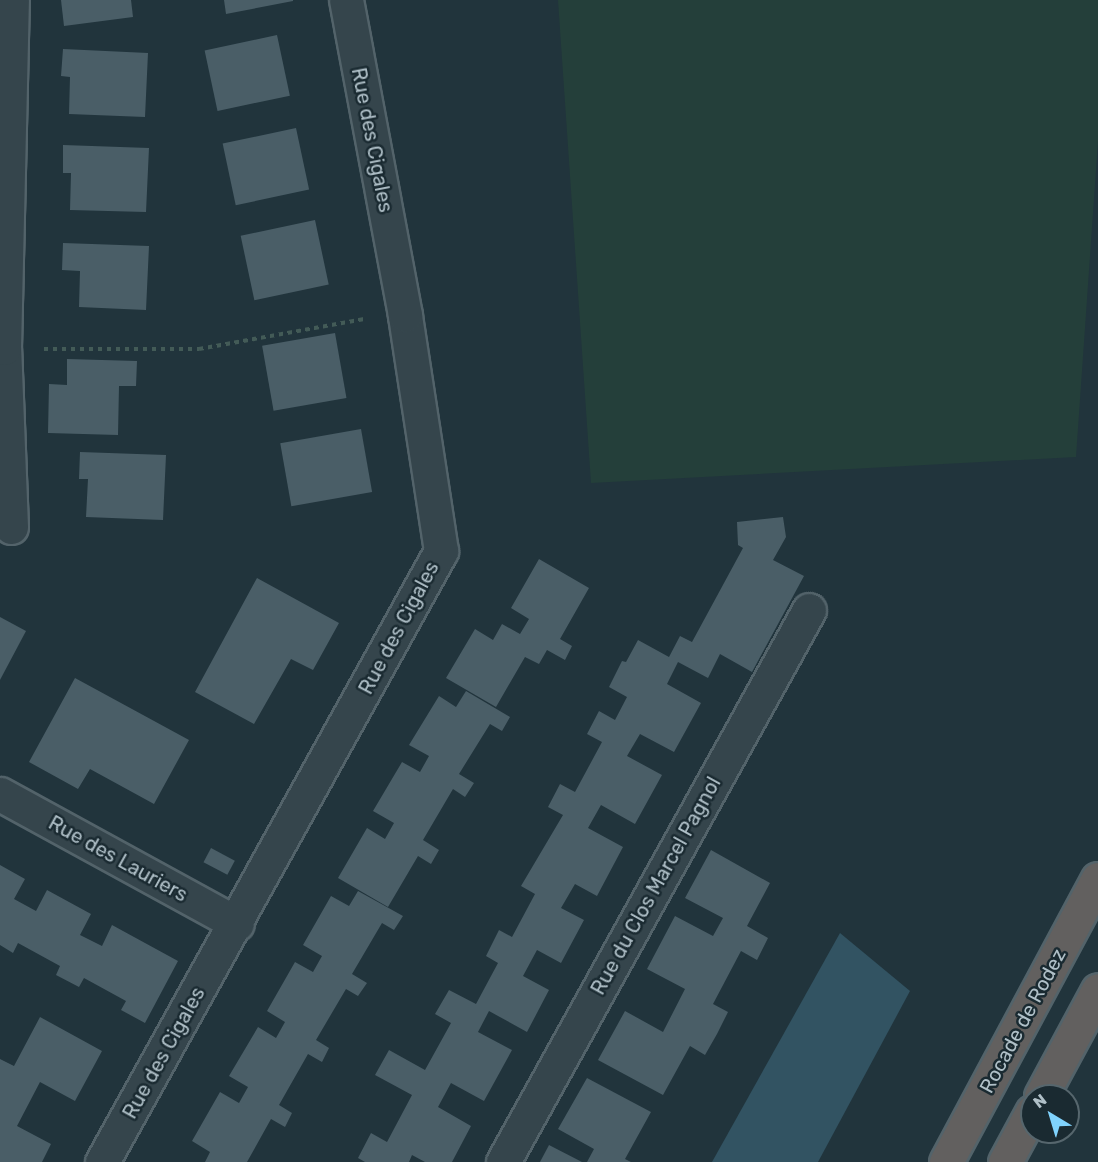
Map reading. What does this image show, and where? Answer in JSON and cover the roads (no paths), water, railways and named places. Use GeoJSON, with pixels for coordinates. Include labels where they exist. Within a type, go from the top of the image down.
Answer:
{"type":"FeatureCollection","features":[{"type":"Feature","properties":{"kind":"highway","name":"Rocade de Rodez"},"geometry":{"type":"LineString","coordinates":[[946,1162],[1019,1030],[1098,879]]}},
{"type":"Feature","properties":{"kind":"highway"},"geometry":{"type":"LineString","coordinates":[[1047,1084],[1098,990]]}},
{"type":"Feature","properties":{"kind":"highway"},"geometry":{"type":"LineString","coordinates":[[936,1162],[1019,1030]]}},
{"type":"Feature","properties":{"kind":"highway"},"geometry":{"type":"LineString","coordinates":[[1005,1162],[1020,1134]]}},
{"type":"Feature","properties":{"kind":"street"},"geometry":{"type":"LineString","coordinates":[[11,527],[4,348],[12,0]]}},
{"type":"Feature","properties":{"kind":"street","name":"Rue des Cigales"},"geometry":{"type":"LineString","coordinates":[[102,1162],[237,924],[441,551],[405,315],[346,0]]}},
{"type":"Feature","properties":{"kind":"street","name":"Rue du Clos Marcel Pagnol"},"geometry":{"type":"LineString","coordinates":[[503,1162],[809,610]]}},
{"type":"Feature","properties":{"kind":"street","name":"Rue des Lauriers"},"geometry":{"type":"LineString","coordinates":[[0,794],[237,924]]}},
{"type":"Feature","properties":{"kind":"water"},"geometry":{"type":"Polygon","coordinates":[[[840,933],[910,991],[818,1162],[712,1162],[840,933]]]}}]}
